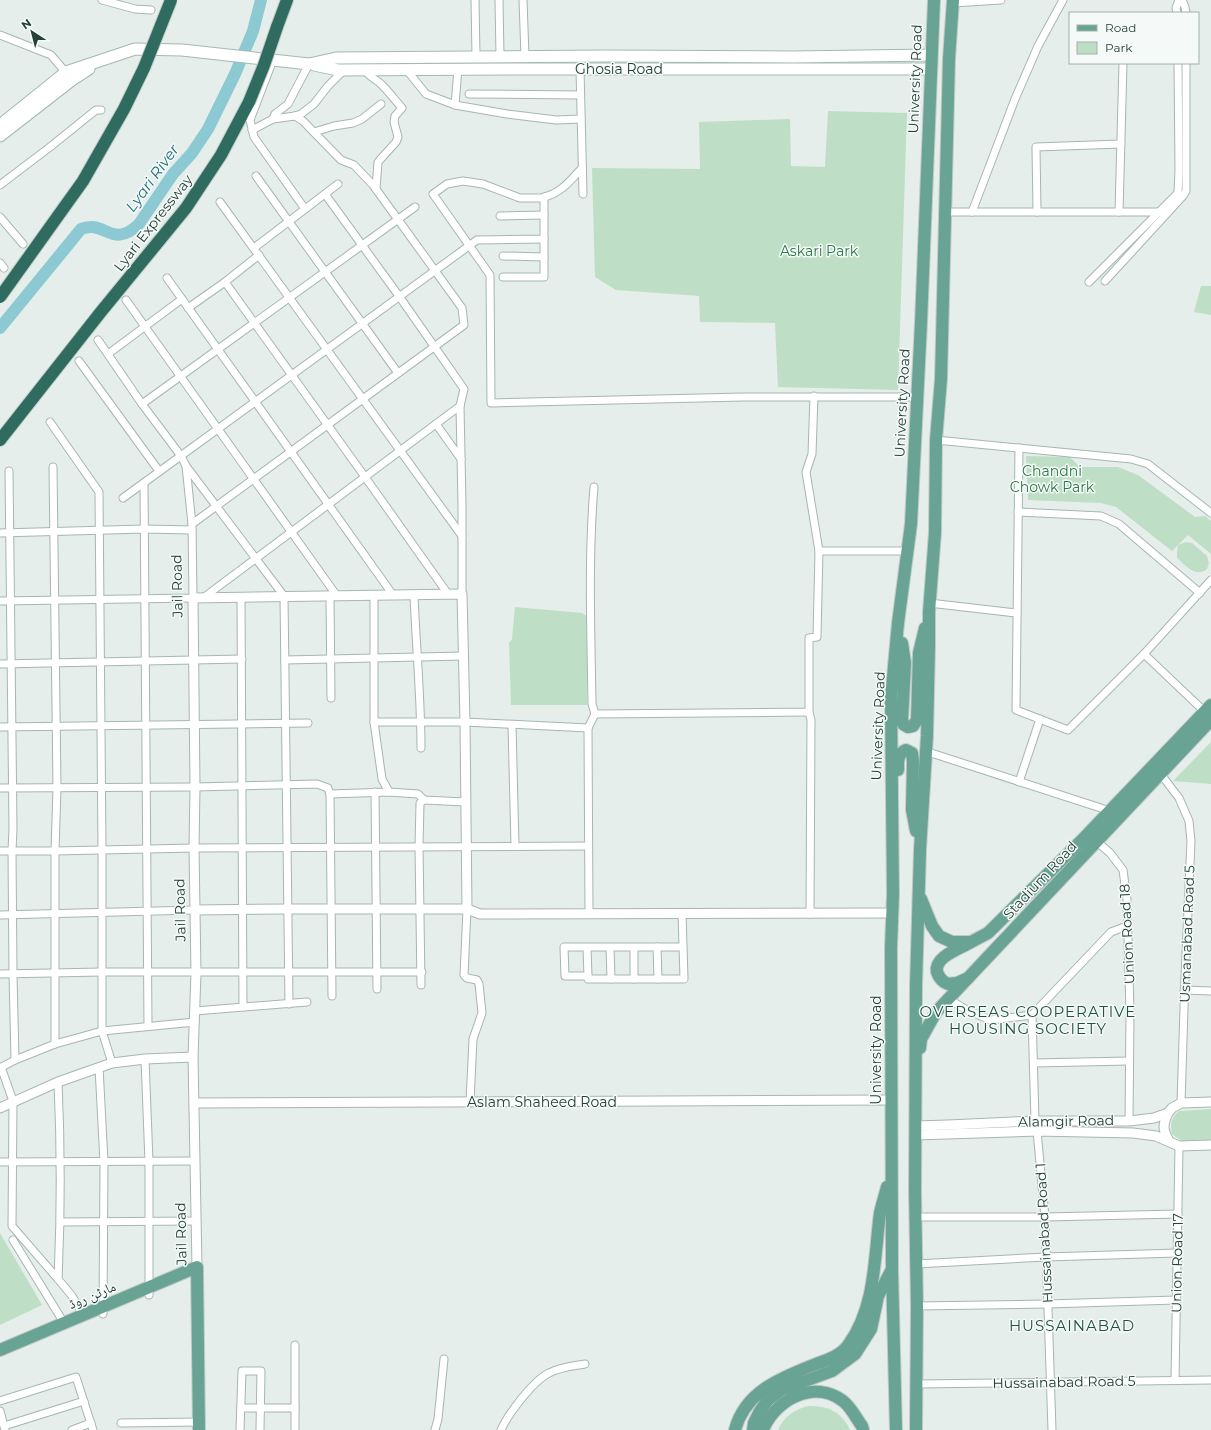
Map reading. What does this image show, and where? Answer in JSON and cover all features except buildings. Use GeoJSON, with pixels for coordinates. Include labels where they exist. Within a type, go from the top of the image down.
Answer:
{"type":"FeatureCollection","features":[{"type":"Feature","properties":{"kind":"highway"},"geometry":{"type":"LineString","coordinates":[[0,297],[83,182],[124,109],[144,68],[171,0]]}},
{"type":"Feature","properties":{"kind":"highway","name":"Lyari Expressway"},"geometry":{"type":"LineString","coordinates":[[0,440],[105,307],[177,220],[210,173],[241,119],[257,84],[287,0]]}},
{"type":"Feature","properties":{"kind":"main road","name":"University Road"},"geometry":{"type":"LineString","coordinates":[[896,1430],[891,1171],[891,699],[898,623],[911,524],[918,397],[930,69],[934,0]]}},
{"type":"Feature","properties":{"kind":"main road"},"geometry":{"type":"LineString","coordinates":[[916,1430],[918,1306],[915,1217],[916,986],[929,646],[929,607],[935,533],[936,440],[941,379],[949,59],[953,1]]}},
{"type":"Feature","properties":{"kind":"main road"},"geometry":{"type":"LineString","coordinates":[[0,125],[69,76],[99,62],[135,49],[182,50],[309,64],[336,58],[476,56],[799,57],[931,55]]}},
{"type":"Feature","properties":{"kind":"main road"},"geometry":{"type":"LineString","coordinates":[[572,56],[576,69]]}},
{"type":"Feature","properties":{"kind":"main road","name":"Ghosia Road"},"geometry":{"type":"LineString","coordinates":[[309,64],[338,70],[930,69]]}},
{"type":"Feature","properties":{"kind":"main road"},"geometry":{"type":"LineString","coordinates":[[0,136],[69,76]]}},
{"type":"Feature","properties":{"kind":"main road"},"geometry":{"type":"LineString","coordinates":[[898,623],[905,663],[902,721],[908,727],[913,726],[917,720],[919,653],[929,607]]}},
{"type":"Feature","properties":{"kind":"main road","name":"Stadium Road"},"geometry":{"type":"LineString","coordinates":[[919,895],[932,926],[939,936],[952,942],[971,942],[988,933],[1160,773],[1209,712]]}},
{"type":"Feature","properties":{"kind":"main road","name":"Stadium Road"},"geometry":{"type":"LineString","coordinates":[[915,1074],[921,1039],[936,1012],[972,975],[1092,837],[1110,811],[1209,712]]}},
{"type":"Feature","properties":{"kind":"main road"},"geometry":{"type":"LineString","coordinates":[[891,808],[897,785],[898,757],[900,752],[906,750],[912,753],[912,810],[920,850]]}},
{"type":"Feature","properties":{"kind":"main road"},"geometry":{"type":"LineString","coordinates":[[971,942],[947,955],[938,964],[937,969],[939,977],[948,984],[957,983],[972,975]]}},
{"type":"Feature","properties":{"kind":"main road"},"geometry":{"type":"LineString","coordinates":[[735,1430],[743,1411],[754,1397],[768,1386],[785,1376],[834,1357],[848,1346],[860,1328],[868,1306],[873,1281],[881,1211],[891,1171]]}},
{"type":"Feature","properties":{"kind":"main road"},"geometry":{"type":"LineString","coordinates":[[0,1356],[197,1270]]}},
{"type":"Feature","properties":{"kind":"main road","name":"Jail Road"},"geometry":{"type":"LineString","coordinates":[[197,1270],[199,1426]]}},
{"type":"Feature","properties":{"kind":"main road"},"geometry":{"type":"LineString","coordinates":[[753,1430],[754,1423],[768,1400],[782,1390],[832,1371],[855,1354],[871,1329],[878,1296],[892,1270]]}},
{"type":"Feature","properties":{"kind":"main road","name":"مارٹن روڈ"},"geometry":{"type":"LineString","coordinates":[[0,1350],[83,1315],[103,1311]]}},
{"type":"Feature","properties":{"kind":"main road"},"geometry":{"type":"LineString","coordinates":[[895,1372],[917,1371]]}},
{"type":"Feature","properties":{"kind":"main road"},"geometry":{"type":"LineString","coordinates":[[764,1430],[772,1414],[784,1402],[800,1394],[814,1392],[828,1394],[843,1401],[859,1421],[863,1430]]}},
{"type":"Feature","properties":{"kind":"street"},"geometry":{"type":"LineString","coordinates":[[102,0],[135,9],[151,10]]}},
{"type":"Feature","properties":{"kind":"street"},"geometry":{"type":"LineString","coordinates":[[475,0],[476,56]]}},
{"type":"Feature","properties":{"kind":"street"},"geometry":{"type":"LineString","coordinates":[[499,0],[500,56]]}},
{"type":"Feature","properties":{"kind":"street"},"geometry":{"type":"LineString","coordinates":[[523,0],[525,56]]}},
{"type":"Feature","properties":{"kind":"street"},"geometry":{"type":"LineString","coordinates":[[953,1],[1001,0]]}},
{"type":"Feature","properties":{"kind":"street"},"geometry":{"type":"LineString","coordinates":[[972,212],[1014,99],[1038,46],[1063,0]]}},
{"type":"Feature","properties":{"kind":"street"},"geometry":{"type":"LineString","coordinates":[[1177,12],[1176,8],[1179,0]]}},
{"type":"Feature","properties":{"kind":"street"},"geometry":{"type":"LineString","coordinates":[[1182,0],[1186,12]]}},
{"type":"Feature","properties":{"kind":"street"},"geometry":{"type":"LineString","coordinates":[[0,35],[51,54],[69,76]]}},
{"type":"Feature","properties":{"kind":"street"},"geometry":{"type":"LineString","coordinates":[[271,60],[250,120],[252,130],[254,137],[305,209]]}},
{"type":"Feature","properties":{"kind":"street"},"geometry":{"type":"LineString","coordinates":[[273,119],[275,114],[288,104],[309,64]]}},
{"type":"Feature","properties":{"kind":"street"},"geometry":{"type":"LineString","coordinates":[[1119,212],[1123,64]]}},
{"type":"Feature","properties":{"kind":"street"},"geometry":{"type":"LineString","coordinates":[[1105,281],[1163,214],[1178,192],[1178,64]]}},
{"type":"Feature","properties":{"kind":"street"},"geometry":{"type":"LineString","coordinates":[[1090,282],[1184,196],[1186,191],[1186,64]]}},
{"type":"Feature","properties":{"kind":"street"},"geometry":{"type":"LineString","coordinates":[[455,105],[458,69]]}},
{"type":"Feature","properties":{"kind":"street"},"geometry":{"type":"LineString","coordinates":[[576,69],[580,95],[583,194]]}},
{"type":"Feature","properties":{"kind":"street"},"geometry":{"type":"LineString","coordinates":[[252,130],[273,119],[295,116],[314,104],[328,86],[344,70]]}},
{"type":"Feature","properties":{"kind":"street"},"geometry":{"type":"LineString","coordinates":[[365,70],[369,76],[380,83],[390,93],[402,108],[395,116],[394,122],[398,137],[396,142],[378,162],[376,189]]}},
{"type":"Feature","properties":{"kind":"street"},"geometry":{"type":"LineString","coordinates":[[406,70],[426,94],[455,105],[556,120],[581,119]]}},
{"type":"Feature","properties":{"kind":"street"},"geometry":{"type":"LineString","coordinates":[[469,94],[580,95]]}},
{"type":"Feature","properties":{"kind":"street"},"geometry":{"type":"LineString","coordinates":[[314,132],[334,126],[353,123],[362,119],[381,104]]}},
{"type":"Feature","properties":{"kind":"street"},"geometry":{"type":"LineString","coordinates":[[0,185],[96,110],[101,110]]}},
{"type":"Feature","properties":{"kind":"street"},"geometry":{"type":"LineString","coordinates":[[0,533],[54,533],[192,527],[216,506],[253,478],[464,325],[462,308],[376,189],[354,165],[341,160],[303,121],[295,116]]}},
{"type":"Feature","properties":{"kind":"street"},"geometry":{"type":"LineString","coordinates":[[1037,212],[1036,147],[1121,144]]}},
{"type":"Feature","properties":{"kind":"street"},"geometry":{"type":"LineString","coordinates":[[582,168],[565,187],[552,195],[544,196],[544,198],[520,198],[483,184],[463,181],[447,184],[433,194],[490,275],[491,402],[814,396],[918,397]]}},
{"type":"Feature","properties":{"kind":"street"},"geometry":{"type":"LineString","coordinates":[[256,176],[398,373]]}},
{"type":"Feature","properties":{"kind":"street"},"geometry":{"type":"LineString","coordinates":[[254,248],[338,184]]}},
{"type":"Feature","properties":{"kind":"street"},"geometry":{"type":"LineString","coordinates":[[325,194],[464,389],[460,406],[466,909],[464,975],[467,978],[477,980],[479,984],[482,1013],[473,1039],[470,1102]]}},
{"type":"Feature","properties":{"kind":"street"},"geometry":{"type":"LineString","coordinates":[[503,277],[544,278],[544,198]]}},
{"type":"Feature","properties":{"kind":"street"},"geometry":{"type":"LineString","coordinates":[[220,202],[462,536]]}},
{"type":"Feature","properties":{"kind":"street"},"geometry":{"type":"LineString","coordinates":[[142,404],[415,207]]}},
{"type":"Feature","properties":{"kind":"street"},"geometry":{"type":"LineString","coordinates":[[945,212],[1119,212],[1163,214]]}},
{"type":"Feature","properties":{"kind":"street"},"geometry":{"type":"LineString","coordinates":[[500,216],[544,215]]}},
{"type":"Feature","properties":{"kind":"street"},"geometry":{"type":"LineString","coordinates":[[0,217],[23,244]]}},
{"type":"Feature","properties":{"kind":"street"},"geometry":{"type":"LineString","coordinates":[[123,498],[477,240],[544,239]]}},
{"type":"Feature","properties":{"kind":"street"},"geometry":{"type":"LineString","coordinates":[[188,308],[259,255]]}},
{"type":"Feature","properties":{"kind":"street"},"geometry":{"type":"LineString","coordinates":[[503,256],[544,257]]}},
{"type":"Feature","properties":{"kind":"street"},"geometry":{"type":"LineString","coordinates":[[167,278],[393,595]]}},
{"type":"Feature","properties":{"kind":"street"},"geometry":{"type":"LineString","coordinates":[[224,282],[448,594]]}},
{"type":"Feature","properties":{"kind":"street"},"geometry":{"type":"LineString","coordinates":[[108,354],[182,299]]}},
{"type":"Feature","properties":{"kind":"street"},"geometry":{"type":"LineString","coordinates":[[126,300],[292,532],[333,596],[329,659],[331,698]]}},
{"type":"Feature","properties":{"kind":"street","name":"Jail Road"},"geometry":{"type":"LineString","coordinates":[[98,340],[142,404],[181,456],[186,466],[192,527],[196,973],[193,1057],[197,1270]]}},
{"type":"Feature","properties":{"kind":"street"},"geometry":{"type":"LineString","coordinates":[[79,362],[159,471]]}},
{"type":"Feature","properties":{"kind":"street"},"geometry":{"type":"LineString","coordinates":[[810,914],[811,720],[809,712],[809,638],[817,637],[819,551],[806,472],[812,454],[814,396]]}},
{"type":"Feature","properties":{"kind":"street"},"geometry":{"type":"LineString","coordinates":[[203,598],[460,406]]}},
{"type":"Feature","properties":{"kind":"street"},"geometry":{"type":"LineString","coordinates":[[50,422],[99,492],[102,788],[102,1031],[112,1064]]}},
{"type":"Feature","properties":{"kind":"street"},"geometry":{"type":"LineString","coordinates":[[436,424],[461,459]]}},
{"type":"Feature","properties":{"kind":"street"},"geometry":{"type":"LineString","coordinates":[[936,440],[1131,459],[1148,464],[1211,513]]}},
{"type":"Feature","properties":{"kind":"street"},"geometry":{"type":"LineString","coordinates":[[1019,448],[1016,710],[1068,730],[1144,654],[1211,580]]}},
{"type":"Feature","properties":{"kind":"street"},"geometry":{"type":"LineString","coordinates":[[186,466],[284,596],[289,1004]]}},
{"type":"Feature","properties":{"kind":"street"},"geometry":{"type":"LineString","coordinates":[[53,467],[57,788],[55,1044]]}},
{"type":"Feature","properties":{"kind":"street"},"geometry":{"type":"LineString","coordinates":[[9,471],[15,1060]]}},
{"type":"Feature","properties":{"kind":"street"},"geometry":{"type":"LineString","coordinates":[[144,483],[148,1026]]}},
{"type":"Feature","properties":{"kind":"street"},"geometry":{"type":"LineString","coordinates":[[589,913],[588,728],[595,714],[592,704],[590,576],[591,526],[594,487]]}},
{"type":"Feature","properties":{"kind":"street"},"geometry":{"type":"LineString","coordinates":[[1018,512],[1101,516],[1120,524],[1200,593]]}},
{"type":"Feature","properties":{"kind":"street"},"geometry":{"type":"LineString","coordinates":[[819,551],[907,551]]}},
{"type":"Feature","properties":{"kind":"street"},"geometry":{"type":"LineString","coordinates":[[0,601],[462,594]]}},
{"type":"Feature","properties":{"kind":"street"},"geometry":{"type":"LineString","coordinates":[[374,595],[374,722],[382,780],[389,792]]}},
{"type":"Feature","properties":{"kind":"street"},"geometry":{"type":"LineString","coordinates":[[414,595],[421,748]]}},
{"type":"Feature","properties":{"kind":"street"},"geometry":{"type":"LineString","coordinates":[[241,597],[243,1007]]}},
{"type":"Feature","properties":{"kind":"street"},"geometry":{"type":"LineString","coordinates":[[929,607],[1016,613]]}},
{"type":"Feature","properties":{"kind":"street"},"geometry":{"type":"LineString","coordinates":[[1144,654],[1209,712]]}},
{"type":"Feature","properties":{"kind":"street"},"geometry":{"type":"LineString","coordinates":[[285,660],[463,656]]}},
{"type":"Feature","properties":{"kind":"street"},"geometry":{"type":"LineString","coordinates":[[0,664],[242,659]]}},
{"type":"Feature","properties":{"kind":"street"},"geometry":{"type":"LineString","coordinates":[[595,714],[809,712]]}},
{"type":"Feature","properties":{"kind":"street"},"geometry":{"type":"LineString","coordinates":[[1019,782],[1040,719]]}},
{"type":"Feature","properties":{"kind":"street"},"geometry":{"type":"LineString","coordinates":[[374,722],[464,722],[588,728]]}},
{"type":"Feature","properties":{"kind":"street"},"geometry":{"type":"LineString","coordinates":[[0,727],[308,723]]}},
{"type":"Feature","properties":{"kind":"street"},"geometry":{"type":"LineString","coordinates":[[512,725],[515,846]]}},
{"type":"Feature","properties":{"kind":"street"},"geometry":{"type":"LineString","coordinates":[[925,751],[1110,811]]}},
{"type":"Feature","properties":{"kind":"street","name":"Usmanabad Road 5"},"geometry":{"type":"LineString","coordinates":[[1160,773],[1179,798],[1190,821],[1191,841],[1184,990],[1181,1103]]}},
{"type":"Feature","properties":{"kind":"street"},"geometry":{"type":"LineString","coordinates":[[0,788],[146,788],[317,784],[328,788],[330,794],[332,996]]}},
{"type":"Feature","properties":{"kind":"street"},"geometry":{"type":"LineString","coordinates":[[375,792],[377,989]]}},
{"type":"Feature","properties":{"kind":"street"},"geometry":{"type":"LineString","coordinates":[[330,794],[389,792],[418,794],[424,800],[465,802]]}},
{"type":"Feature","properties":{"kind":"street"},"geometry":{"type":"LineString","coordinates":[[421,985],[419,847],[420,803],[424,800]]}},
{"type":"Feature","properties":{"kind":"street","name":"Union Road 18"},"geometry":{"type":"LineString","coordinates":[[1092,837],[1110,853],[1123,870],[1127,900],[1130,1013],[1129,1121]]}},
{"type":"Feature","properties":{"kind":"street"},"geometry":{"type":"LineString","coordinates":[[0,851],[147,850],[242,847],[588,846]]}},
{"type":"Feature","properties":{"kind":"street"},"geometry":{"type":"LineString","coordinates":[[0,915],[288,909],[466,909],[480,914],[892,913]]}},
{"type":"Feature","properties":{"kind":"street"},"geometry":{"type":"LineString","coordinates":[[588,948],[588,979],[684,979],[682,914]]}},
{"type":"Feature","properties":{"kind":"street"},"geometry":{"type":"LineString","coordinates":[[949,999],[965,1009],[990,1020],[1032,1015],[1111,932],[1127,926]]}},
{"type":"Feature","properties":{"kind":"street"},"geometry":{"type":"LineString","coordinates":[[588,976],[565,976],[564,947],[683,947]]}},
{"type":"Feature","properties":{"kind":"street"},"geometry":{"type":"LineString","coordinates":[[657,947],[658,979]]}},
{"type":"Feature","properties":{"kind":"street"},"geometry":{"type":"LineString","coordinates":[[610,948],[611,979]]}},
{"type":"Feature","properties":{"kind":"street"},"geometry":{"type":"LineString","coordinates":[[634,948],[634,979]]}},
{"type":"Feature","properties":{"kind":"street"},"geometry":{"type":"LineString","coordinates":[[0,974],[102,972],[422,972]]}},
{"type":"Feature","properties":{"kind":"street"},"geometry":{"type":"LineString","coordinates":[[1184,990],[1211,990]]}},
{"type":"Feature","properties":{"kind":"street"},"geometry":{"type":"LineString","coordinates":[[195,1011],[307,1002]]}},
{"type":"Feature","properties":{"kind":"street"},"geometry":{"type":"LineString","coordinates":[[1032,1015],[1035,1121]]}},
{"type":"Feature","properties":{"kind":"street"},"geometry":{"type":"LineString","coordinates":[[83,1315],[72,1296],[12,1226],[14,1101],[1,1068],[15,1060],[55,1044],[102,1031],[195,1022]]}},
{"type":"Feature","properties":{"kind":"street"},"geometry":{"type":"LineString","coordinates":[[0,1108],[58,1082],[99,1067],[145,1059],[193,1057]]}},
{"type":"Feature","properties":{"kind":"street"},"geometry":{"type":"LineString","coordinates":[[145,1059],[149,1162],[148,1291]]}},
{"type":"Feature","properties":{"kind":"street"},"geometry":{"type":"LineString","coordinates":[[1034,1063],[1129,1061]]}},
{"type":"Feature","properties":{"kind":"street"},"geometry":{"type":"LineString","coordinates":[[99,1067],[104,1162],[103,1311]]}},
{"type":"Feature","properties":{"kind":"street"},"geometry":{"type":"LineString","coordinates":[[58,1082],[61,1162],[61,1222],[58,1279]]}},
{"type":"Feature","properties":{"kind":"street","name":"Aslam Shaheed Road"},"geometry":{"type":"LineString","coordinates":[[194,1103],[891,1100]]}},
{"type":"Feature","properties":{"kind":"street"},"geometry":{"type":"LineString","coordinates":[[1181,1103],[1211,1102]]}},
{"type":"Feature","properties":{"kind":"street","name":"Alamgir Road"},"geometry":{"type":"LineString","coordinates":[[916,1130],[948,1125],[1035,1121],[1129,1121],[1154,1118],[1168,1113],[1172,1108],[1181,1103]]}},
{"type":"Feature","properties":{"kind":"street"},"geometry":{"type":"LineString","coordinates":[[1168,1113],[1164,1121],[1164,1131],[1169,1141]]}},
{"type":"Feature","properties":{"kind":"street","name":"Alamgir Road"},"geometry":{"type":"LineString","coordinates":[[916,1130],[1133,1133],[1156,1136],[1179,1146],[1211,1145]]}},
{"type":"Feature","properties":{"kind":"street","name":"Hussainabad Road 1"},"geometry":{"type":"LineString","coordinates":[[1038,1131],[1045,1218],[1052,1430]]}},
{"type":"Feature","properties":{"kind":"street","name":"Union Road 17"},"geometry":{"type":"LineString","coordinates":[[1175,1380],[1179,1146]]}},
{"type":"Feature","properties":{"kind":"street"},"geometry":{"type":"LineString","coordinates":[[0,1162],[195,1161]]}},
{"type":"Feature","properties":{"kind":"street"},"geometry":{"type":"LineString","coordinates":[[915,1217],[1045,1218],[1178,1214]]}},
{"type":"Feature","properties":{"kind":"street"},"geometry":{"type":"LineString","coordinates":[[61,1222],[196,1221]]}},
{"type":"Feature","properties":{"kind":"street"},"geometry":{"type":"LineString","coordinates":[[13,1240],[64,1323]]}},
{"type":"Feature","properties":{"kind":"street"},"geometry":{"type":"LineString","coordinates":[[916,1264],[1046,1257],[1177,1253]]}},
{"type":"Feature","properties":{"kind":"street"},"geometry":{"type":"LineString","coordinates":[[918,1306],[1176,1300]]}},
{"type":"Feature","properties":{"kind":"street"},"geometry":{"type":"LineString","coordinates":[[295,1430],[296,1345]]}},
{"type":"Feature","properties":{"kind":"street"},"geometry":{"type":"LineString","coordinates":[[435,1430],[438,1419],[444,1359]]}},
{"type":"Feature","properties":{"kind":"street"},"geometry":{"type":"LineString","coordinates":[[500,1430],[504,1422],[526,1394],[547,1374],[586,1364]]}},
{"type":"Feature","properties":{"kind":"street"},"geometry":{"type":"LineString","coordinates":[[240,1430],[242,1371],[261,1371],[260,1430]]}},
{"type":"Feature","properties":{"kind":"street"},"geometry":{"type":"LineString","coordinates":[[0,1401],[76,1377],[92,1427],[72,1430]]}},
{"type":"Feature","properties":{"kind":"street","name":"Hussainabad Road 5"},"geometry":{"type":"LineString","coordinates":[[917,1384],[1211,1380]]}},
{"type":"Feature","properties":{"kind":"street"},"geometry":{"type":"LineString","coordinates":[[0,1411],[4,1428],[84,1401]]}},
{"type":"Feature","properties":{"kind":"street"},"geometry":{"type":"LineString","coordinates":[[241,1408],[295,1408]]}},
{"type":"Feature","properties":{"kind":"street"},"geometry":{"type":"LineString","coordinates":[[121,1423],[199,1426]]}},
{"type":"Feature","properties":{"kind":"green space","name":"Askari Park"},"geometry":{"type":"Polygon","coordinates":[[[828,111],[907,113],[898,390],[778,387],[775,323],[700,322],[699,296],[616,290],[595,277],[592,168],[700,169],[699,122],[790,119],[791,166],[825,167],[828,111]]]}},
{"type":"Feature","properties":{"kind":"green space"},"geometry":{"type":"Polygon","coordinates":[[[1201,286],[1211,286],[1211,315],[1194,312],[1201,286]]]}},
{"type":"Feature","properties":{"kind":"green space","name":"Chandni Chowk Park"},"geometry":{"type":"Polygon","coordinates":[[[1026,456],[1070,457],[1080,467],[1118,467],[1138,475],[1195,517],[1205,516],[1211,521],[1211,554],[1188,535],[1172,551],[1116,507],[1101,503],[1028,500],[1026,456]]]}},
{"type":"Feature","properties":{"kind":"green space"},"geometry":{"type":"Polygon","coordinates":[[[1186,542],[1192,543],[1207,556],[1209,563],[1207,569],[1195,572],[1187,567],[1177,558],[1178,545],[1186,542]]]}},
{"type":"Feature","properties":{"kind":"green space"},"geometry":{"type":"Polygon","coordinates":[[[515,607],[582,613],[588,617],[587,705],[511,705],[509,643],[512,639],[515,607]]]}},
{"type":"Feature","properties":{"kind":"green space"},"geometry":{"type":"Polygon","coordinates":[[[1211,742],[1211,784],[1173,781],[1211,742]]]}},
{"type":"Feature","properties":{"kind":"green space"},"geometry":{"type":"Polygon","coordinates":[[[1211,1109],[1211,1140],[1182,1141],[1172,1134],[1172,1121],[1174,1116],[1179,1111],[1211,1109]]]}},
{"type":"Feature","properties":{"kind":"green space"},"geometry":{"type":"Polygon","coordinates":[[[0,1233],[42,1305],[0,1325],[0,1233]]]}},
{"type":"Feature","properties":{"kind":"green space"},"geometry":{"type":"Polygon","coordinates":[[[808,1406],[822,1407],[833,1411],[842,1418],[850,1430],[778,1430],[786,1417],[798,1409],[808,1406]]]}},
{"type":"Feature","properties":{"kind":"waterway","name":"Lyari River"},"geometry":{"type":"LineString","coordinates":[[0,328],[81,229],[89,227],[115,234],[122,234],[130,231],[139,224],[173,174],[192,153],[208,129],[235,74],[253,31],[261,0]]}},
{"type":"Feature","properties":{"kind":"district","name":"OVERSEAS COOPERATIVE HOUSING SOCIETY"},"geometry":{"type":"Point","coordinates":[1028,1020]}},
{"type":"Feature","properties":{"kind":"district","name":"HUSSAINABAD"},"geometry":{"type":"Point","coordinates":[1072,1325]}}]}
